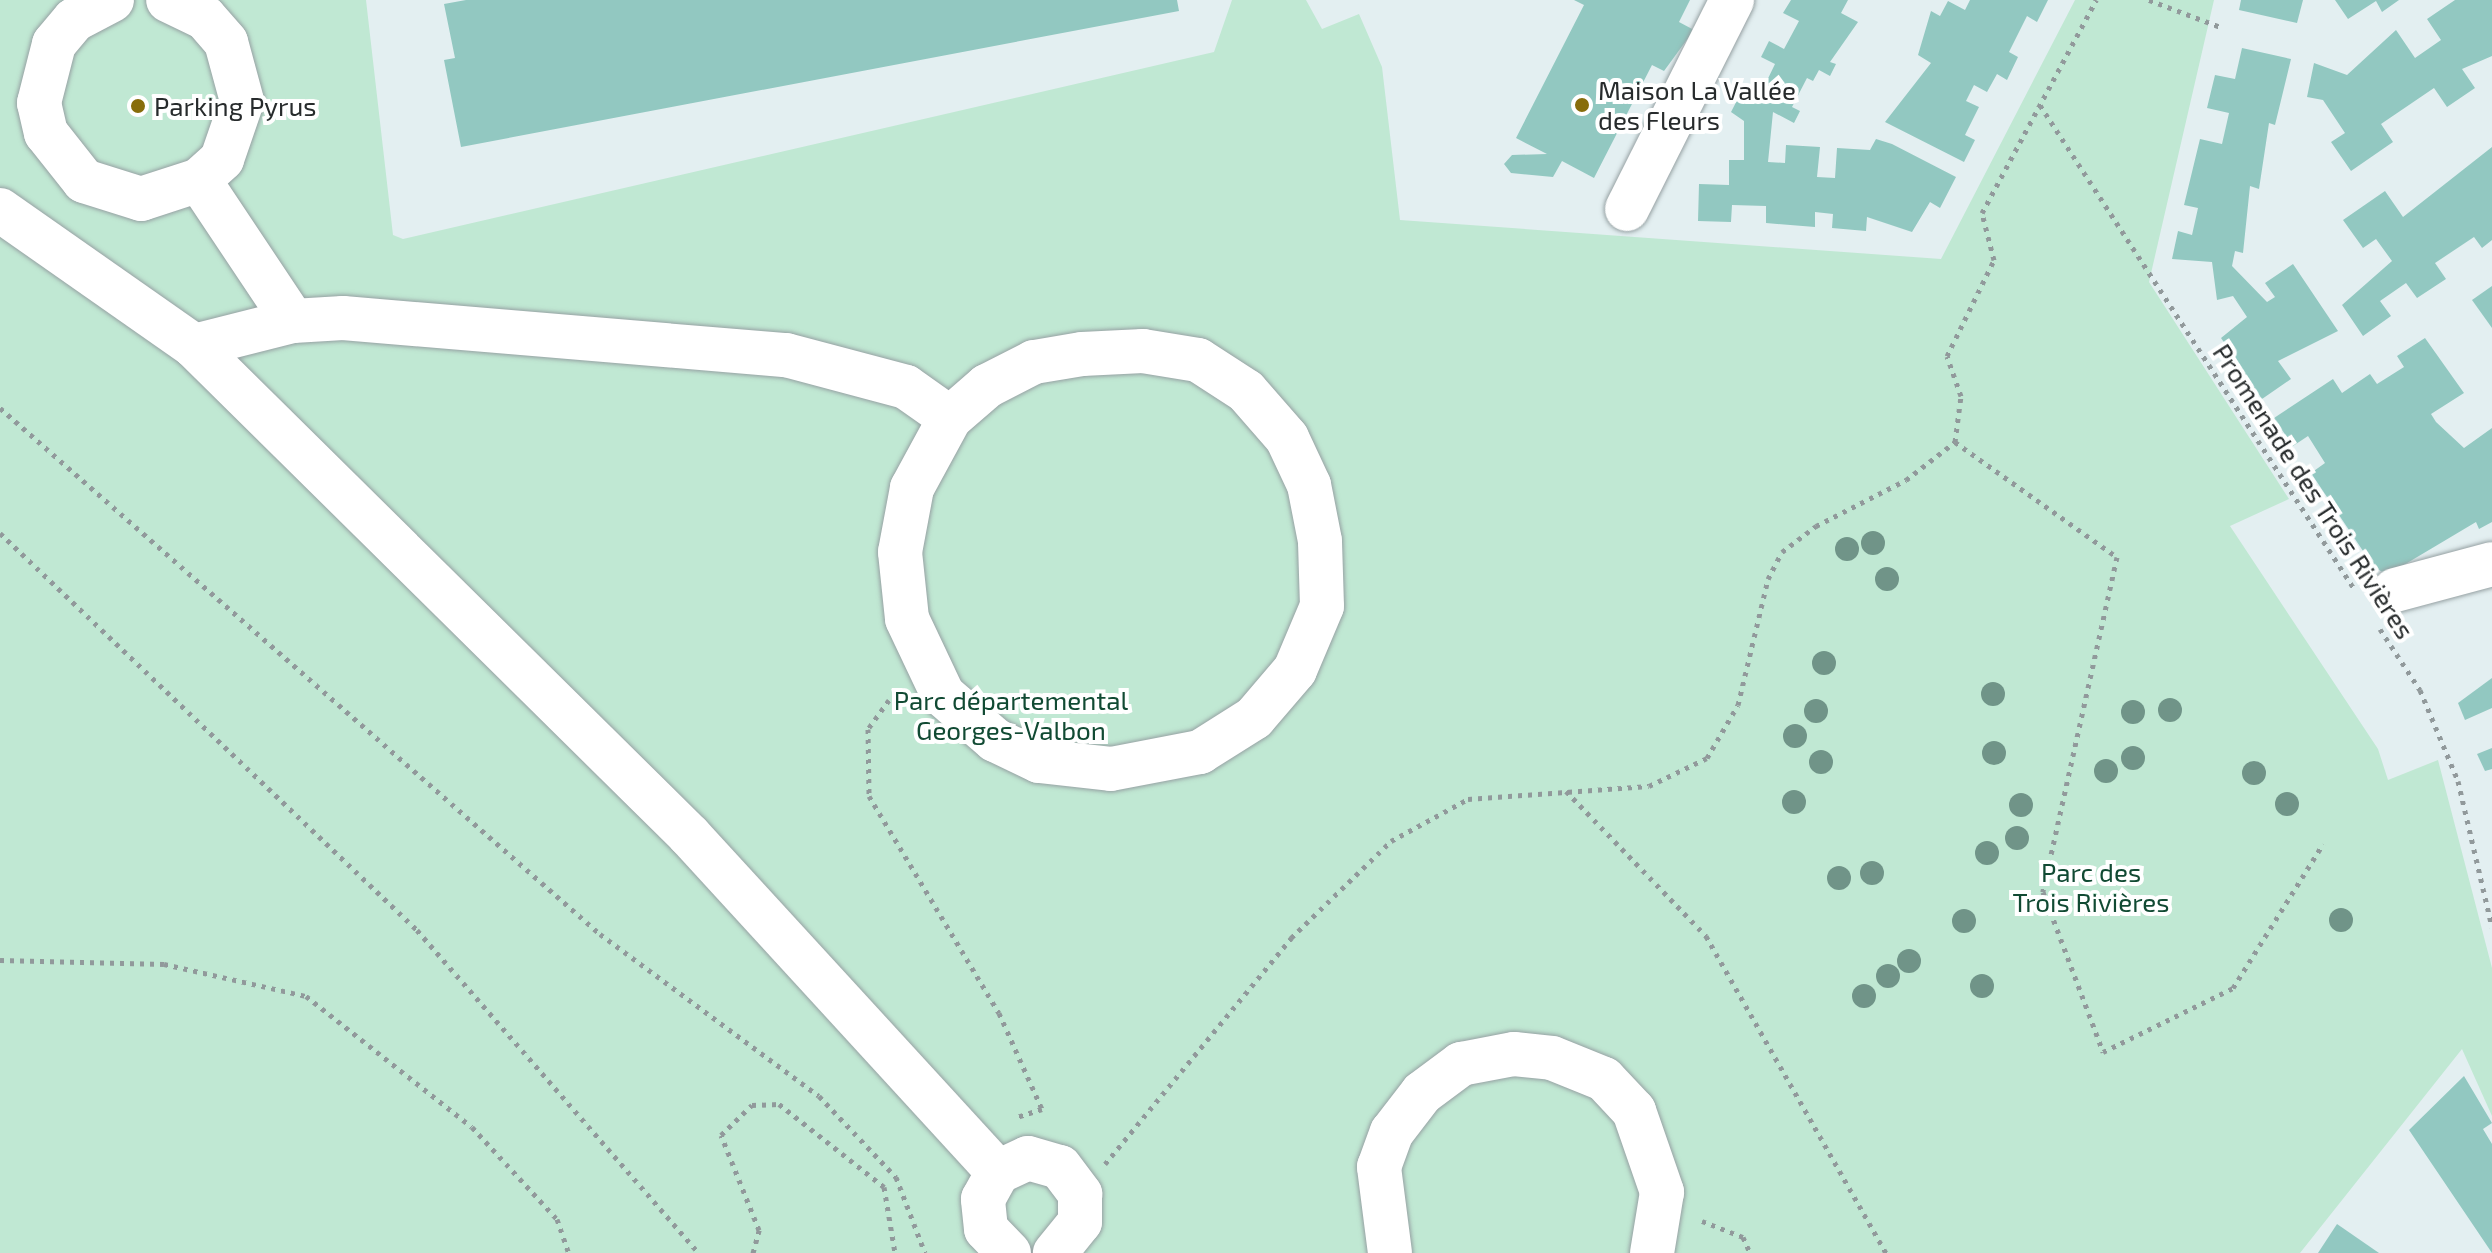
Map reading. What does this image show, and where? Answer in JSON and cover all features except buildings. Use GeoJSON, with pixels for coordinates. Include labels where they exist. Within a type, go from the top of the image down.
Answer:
{"type":"FeatureCollection","features":[{"type":"Feature","properties":{"kind":"street"},"geometry":{"type":"LineString","coordinates":[[112,0],[71,10],[54,44],[41,88],[46,133],[62,160],[112,194],[172,194],[199,180],[237,132],[239,70],[205,18],[168,0]]}},
{"type":"Feature","properties":{"kind":"street"},"geometry":{"type":"LineString","coordinates":[[1627,209],[1732,0]]}},
{"type":"Feature","properties":{"kind":"street"},"geometry":{"type":"LineString","coordinates":[[199,180],[293,321]]}},
{"type":"Feature","properties":{"kind":"street"},"geometry":{"type":"LineString","coordinates":[[0,210],[194,346],[690,836],[998,1172]]}},
{"type":"Feature","properties":{"kind":"street"},"geometry":{"type":"LineString","coordinates":[[194,346],[293,321],[343,318],[786,355],[906,387],[950,418]]}},
{"type":"Feature","properties":{"kind":"street"},"geometry":{"type":"LineString","coordinates":[[1143,351],[1198,360],[1246,391],[1287,438],[1309,485],[1320,541],[1322,606],[1295,670],[1254,718],[1200,752],[1111,769],[1039,761],[995,740],[943,695],[907,619],[900,552],[912,488],[950,418],[987,386],[1034,362],[1082,354],[1143,351]]}},
{"type":"Feature","properties":{"kind":"street"},"geometry":{"type":"LineString","coordinates":[[2378,605],[2492,564]]}},
{"type":"Feature","properties":{"kind":"street"},"geometry":{"type":"LineString","coordinates":[[1390,1253],[1379,1167],[1392,1132],[1422,1093],[1461,1064],[1514,1054],[1552,1058],[1604,1079],[1634,1111],[1662,1192],[1652,1253]]}},
{"type":"Feature","properties":{"kind":"street"},"geometry":{"type":"LineString","coordinates":[[1009,1253],[994,1242],[982,1214],[998,1172],[1028,1158],[1045,1160],[1073,1178],[1080,1194],[1080,1222],[1064,1251]]}},
{"type":"Feature","properties":{"kind":"path"},"geometry":{"type":"LineString","coordinates":[[1080,1194],[1291,938],[1391,841],[1468,799],[1649,786],[1707,758],[1738,705],[1768,579],[1782,552],[1816,526],[1906,480],[1955,442],[1961,396],[1947,356],[1994,260],[1982,213],[2096,0]]}},
{"type":"Feature","properties":{"kind":"path"},"geometry":{"type":"LineString","coordinates":[[2149,0],[2223,28]]}},
{"type":"Feature","properties":{"kind":"path","name":"Promenade des Trois Rivières"},"geometry":{"type":"LineString","coordinates":[[2039,104],[2378,605],[2420,690],[2458,781],[2492,927]]}},
{"type":"Feature","properties":{"kind":"path"},"geometry":{"type":"LineString","coordinates":[[0,408],[600,934],[819,1096],[896,1177],[925,1253]]}},
{"type":"Feature","properties":{"kind":"path"},"geometry":{"type":"LineString","coordinates":[[1955,442],[2117,557],[2043,892],[2103,1052],[2233,988],[2323,844]]}},
{"type":"Feature","properties":{"kind":"path"},"geometry":{"type":"LineString","coordinates":[[0,533],[417,930],[699,1253]]}},
{"type":"Feature","properties":{"kind":"path"},"geometry":{"type":"LineString","coordinates":[[889,700],[868,729],[869,796],[999,1013],[1042,1109],[963,1134]]}},
{"type":"Feature","properties":{"kind":"path"},"geometry":{"type":"LineString","coordinates":[[1566,791],[1706,936],[1886,1253]]}},
{"type":"Feature","properties":{"kind":"path"},"geometry":{"type":"LineString","coordinates":[[0,960],[164,964],[306,996],[472,1127],[557,1219],[569,1253]]}},
{"type":"Feature","properties":{"kind":"path"},"geometry":{"type":"LineString","coordinates":[[753,1253],[759,1230],[721,1135],[752,1105],[779,1104],[884,1187],[895,1253]]}},
{"type":"Feature","properties":{"kind":"path"},"geometry":{"type":"LineString","coordinates":[[1702,1221],[1743,1237],[1750,1253]]}},
{"type":"Feature","properties":{"kind":"green space","name":"Parc départemental Georges-Valbon"},"geometry":{"type":"Polygon","coordinates":[[[0,0],[366,0],[393,235],[403,239],[1214,52],[1232,0],[1306,0],[1322,29],[1359,14],[1382,67],[1400,220],[1941,259],[2075,0],[2214,0],[2149,282],[2289,499],[2230,526],[2378,749],[2388,780],[2438,760],[2492,968],[2492,1116],[2462,1049],[2300,1253],[0,1253],[0,0]]]}},
{"type":"Feature","properties":{"kind":"place","name":"Maison La Vallée des Fleurs"},"geometry":{"type":"Point","coordinates":[1582,105]}},
{"type":"Feature","properties":{"kind":"place","name":"Parking Pyrus"},"geometry":{"type":"Point","coordinates":[138,106]}},
{"type":"Feature","properties":{"kind":"park label","name":"Parc des Trois Rivières"},"geometry":{"type":"Point","coordinates":[2091,887]}}]}
